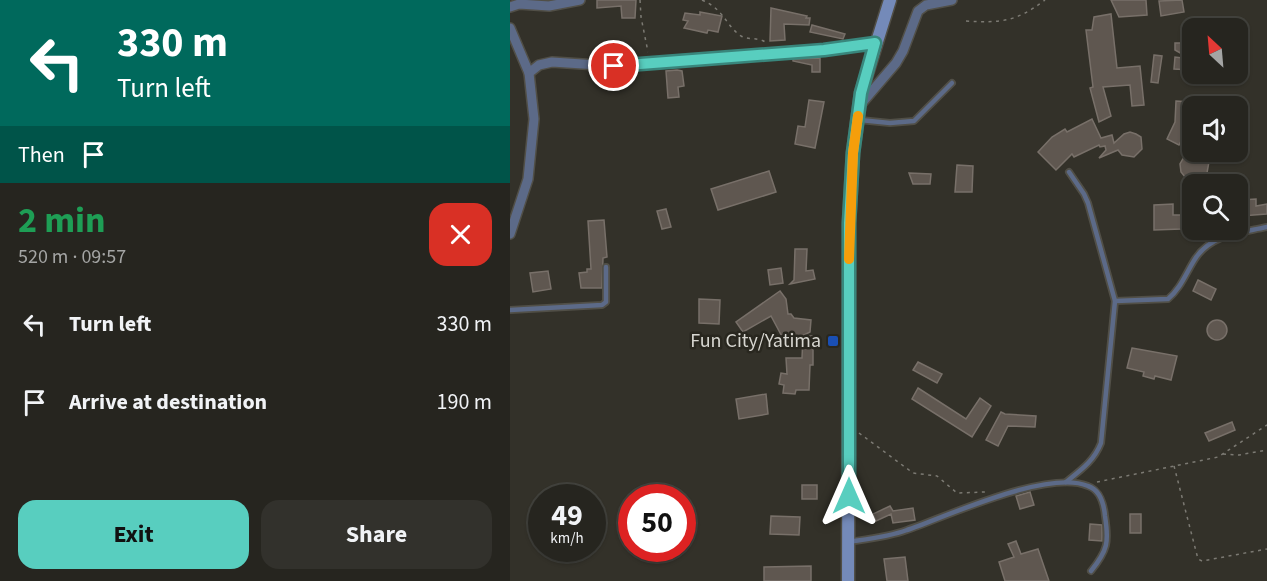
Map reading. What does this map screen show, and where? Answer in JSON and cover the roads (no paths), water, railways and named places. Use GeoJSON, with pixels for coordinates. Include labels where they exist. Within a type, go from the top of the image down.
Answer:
{"type":"FeatureCollection","features":[{"type":"Feature","properties":{"kind":"main road"},"geometry":{"type":"LineString","coordinates":[[848,581],[849,223],[853,153],[861,93],[890,0]]}},
{"type":"Feature","properties":{"kind":"street"},"geometry":{"type":"LineString","coordinates":[[510,7],[519,4],[549,6],[580,0]]}},
{"type":"Feature","properties":{"kind":"street"},"geometry":{"type":"LineString","coordinates":[[861,104],[900,57],[918,11],[926,5],[952,0]]}},
{"type":"Feature","properties":{"kind":"street"},"geometry":{"type":"LineString","coordinates":[[510,28],[529,73],[534,119],[528,179],[510,234]]}},
{"type":"Feature","properties":{"kind":"street"},"geometry":{"type":"LineString","coordinates":[[529,73],[539,65],[552,62],[614,66],[824,50],[875,43]]}},
{"type":"Feature","properties":{"kind":"lane"},"geometry":{"type":"LineString","coordinates":[[857,120],[890,123],[914,121],[952,83]]}},
{"type":"Feature","properties":{"kind":"lane"},"geometry":{"type":"LineString","coordinates":[[1066,482],[1090,462],[1101,443],[1115,301],[1088,203],[1069,172]]}},
{"type":"Feature","properties":{"kind":"lane"},"geometry":{"type":"LineString","coordinates":[[1115,301],[1168,299],[1182,283],[1195,258],[1212,241],[1267,227]]}},
{"type":"Feature","properties":{"kind":"lane"},"geometry":{"type":"LineString","coordinates":[[510,310],[602,305],[606,302],[606,267]]}},
{"type":"Feature","properties":{"kind":"lane"},"geometry":{"type":"LineString","coordinates":[[848,542],[905,531],[1029,488],[1066,482],[1088,485],[1101,499],[1104,507],[1108,538],[1102,558],[1091,571]]}},
{"type":"Feature","properties":{"kind":"place","name":"Fun City/Yatima"},"geometry":{"type":"Point","coordinates":[833,341]}}]}
